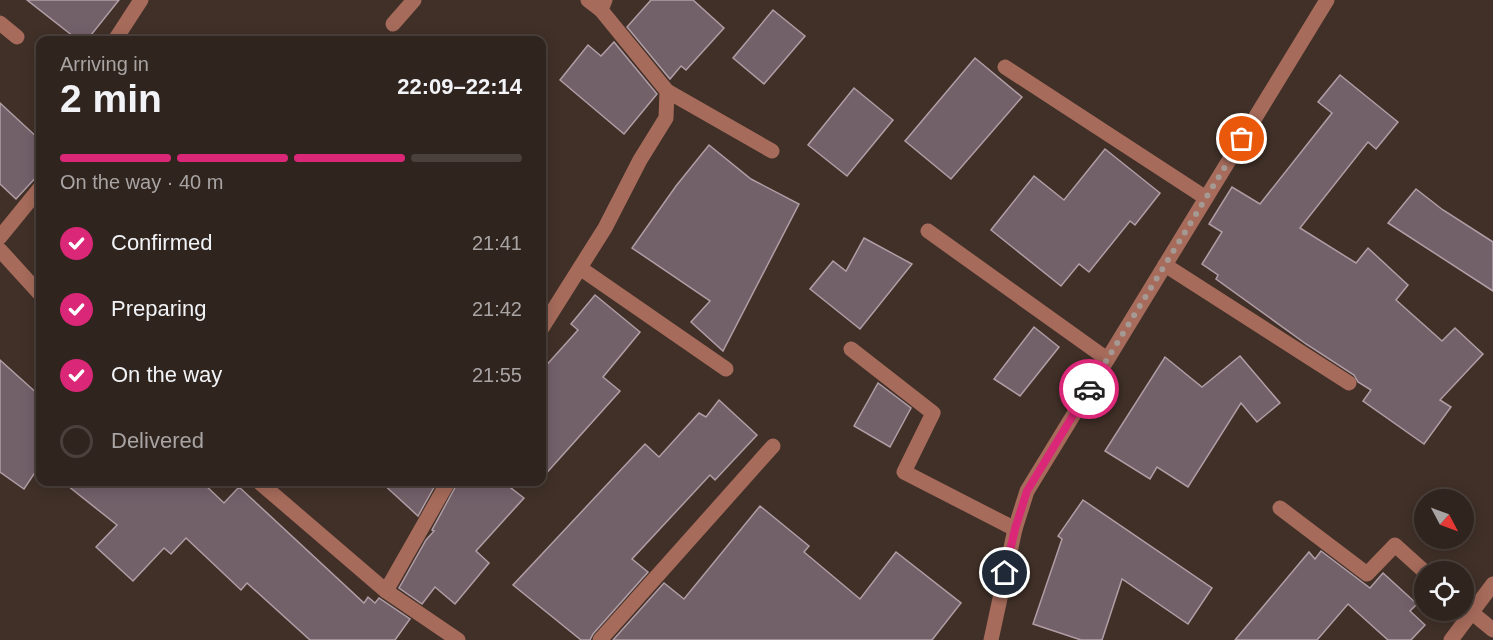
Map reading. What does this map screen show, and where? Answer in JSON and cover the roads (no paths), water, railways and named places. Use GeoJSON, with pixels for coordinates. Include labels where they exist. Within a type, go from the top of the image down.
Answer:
{"type":"FeatureCollection","features":[{"type":"Feature","properties":{"kind":"street"},"geometry":{"type":"LineString","coordinates":[[118,36],[141,0]]}},
{"type":"Feature","properties":{"kind":"street"},"geometry":{"type":"LineString","coordinates":[[393,24],[414,0]]}},
{"type":"Feature","properties":{"kind":"street"},"geometry":{"type":"LineString","coordinates":[[588,0],[603,5],[667,91],[772,151]]}},
{"type":"Feature","properties":{"kind":"street"},"geometry":{"type":"LineString","coordinates":[[991,640],[1015,529],[1027,491],[1327,0]]}},
{"type":"Feature","properties":{"kind":"street"},"geometry":{"type":"LineString","coordinates":[[0,23],[17,37]]}},
{"type":"Feature","properties":{"kind":"street"},"geometry":{"type":"LineString","coordinates":[[1005,67],[1206,198]]}},
{"type":"Feature","properties":{"kind":"street"},"geometry":{"type":"LineString","coordinates":[[546,322],[605,228],[640,160],[666,118],[667,91]]}},
{"type":"Feature","properties":{"kind":"street"},"geometry":{"type":"LineString","coordinates":[[0,237],[36,193]]}},
{"type":"Feature","properties":{"kind":"street"},"geometry":{"type":"LineString","coordinates":[[928,231],[1107,359]]}},
{"type":"Feature","properties":{"kind":"street"},"geometry":{"type":"LineString","coordinates":[[0,250],[36,290]]}},
{"type":"Feature","properties":{"kind":"street"},"geometry":{"type":"LineString","coordinates":[[1165,265],[1349,383]]}},
{"type":"Feature","properties":{"kind":"street"},"geometry":{"type":"LineString","coordinates":[[580,268],[726,369]]}},
{"type":"Feature","properties":{"kind":"street"},"geometry":{"type":"LineString","coordinates":[[850,349],[933,413],[904,472],[1015,529]]}},
{"type":"Feature","properties":{"kind":"street"},"geometry":{"type":"LineString","coordinates":[[600,640],[773,446]]}},
{"type":"Feature","properties":{"kind":"street"},"geometry":{"type":"LineString","coordinates":[[264,486],[386,591],[458,640]]}},
{"type":"Feature","properties":{"kind":"street"},"geometry":{"type":"LineString","coordinates":[[386,591],[446,486]]}},
{"type":"Feature","properties":{"kind":"street"},"geometry":{"type":"LineString","coordinates":[[1280,508],[1368,574],[1395,545],[1414,562]]}},
{"type":"Feature","properties":{"kind":"street"},"geometry":{"type":"LineString","coordinates":[[1474,603],[1493,584]]}},
{"type":"Feature","properties":{"kind":"street"},"geometry":{"type":"LineString","coordinates":[[1474,614],[1493,630]]}},
{"type":"Feature","properties":{"kind":"street"},"geometry":{"type":"LineString","coordinates":[[1451,640],[1461,621]]}}]}
